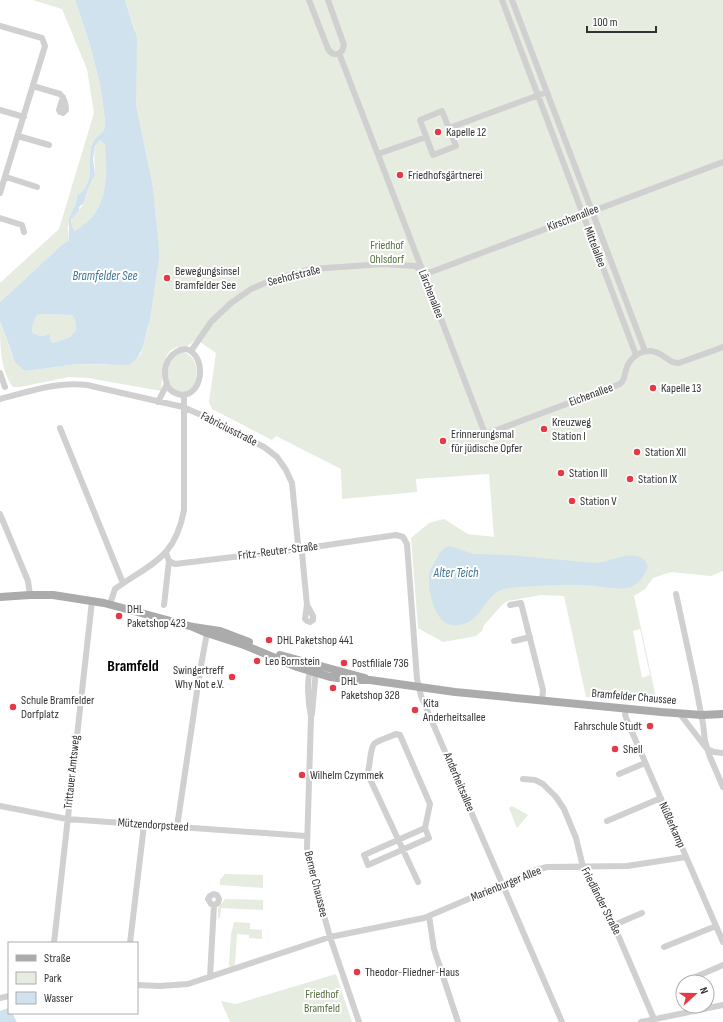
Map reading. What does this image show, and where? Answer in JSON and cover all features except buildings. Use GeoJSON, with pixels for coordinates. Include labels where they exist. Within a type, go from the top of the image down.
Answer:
{"type":"FeatureCollection","features":[{"type":"Feature","properties":{"kind":"main road","name":"Bramfelder Chaussee"},"geometry":{"type":"LineString","coordinates":[[0,597],[52,595],[110,604],[193,627],[207,634],[244,645],[313,670],[355,674],[370,680],[455,692],[626,709],[680,714],[723,714]]}},
{"type":"Feature","properties":{"kind":"main road","name":"Bramfelder Chaussee"},"geometry":{"type":"LineString","coordinates":[[193,627],[208,628],[224,632],[288,658],[313,670]]}},
{"type":"Feature","properties":{"kind":"street","name":"Lärchenallee"},"geometry":{"type":"LineString","coordinates":[[309,0],[328,49],[332,54],[339,54],[344,49],[344,43],[328,0]]}},
{"type":"Feature","properties":{"kind":"street","name":"Mittelallee"},"geometry":{"type":"LineString","coordinates":[[502,0],[636,354]]}},
{"type":"Feature","properties":{"kind":"street","name":"Mittelallee"},"geometry":{"type":"LineString","coordinates":[[512,0],[645,351]]}},
{"type":"Feature","properties":{"kind":"street"},"geometry":{"type":"LineString","coordinates":[[0,26],[42,38],[46,46],[24,118],[3,179],[0,193]]}},
{"type":"Feature","properties":{"kind":"street","name":"Lärchenallee"},"geometry":{"type":"LineString","coordinates":[[339,54],[486,434]]}},
{"type":"Feature","properties":{"kind":"street"},"geometry":{"type":"LineString","coordinates":[[33,86],[60,94],[63,97]]}},
{"type":"Feature","properties":{"kind":"street"},"geometry":{"type":"LineString","coordinates":[[449,128],[547,92]]}},
{"type":"Feature","properties":{"kind":"street"},"geometry":{"type":"LineString","coordinates":[[0,110],[24,118]]}},
{"type":"Feature","properties":{"kind":"street"},"geometry":{"type":"LineString","coordinates":[[442,111],[449,128],[456,146],[433,155],[420,120],[442,111]]}},
{"type":"Feature","properties":{"kind":"street"},"geometry":{"type":"LineString","coordinates":[[18,136],[49,146]]}},
{"type":"Feature","properties":{"kind":"street"},"geometry":{"type":"LineString","coordinates":[[378,154],[426,137]]}},
{"type":"Feature","properties":{"kind":"street","name":"Kirschenallee"},"geometry":{"type":"LineString","coordinates":[[423,272],[431,272],[723,162]]}},
{"type":"Feature","properties":{"kind":"street"},"geometry":{"type":"LineString","coordinates":[[3,179],[37,187]]}},
{"type":"Feature","properties":{"kind":"street"},"geometry":{"type":"LineString","coordinates":[[0,218],[22,224],[29,221]]}},
{"type":"Feature","properties":{"kind":"street"},"geometry":{"type":"LineString","coordinates":[[22,224],[24,232]]}},
{"type":"Feature","properties":{"kind":"street","name":"Seehofstraße"},"geometry":{"type":"LineString","coordinates":[[191,351],[211,322],[231,303],[252,289],[272,280],[311,269],[384,264],[415,266],[423,272]]}},
{"type":"Feature","properties":{"kind":"street"},"geometry":{"type":"LineString","coordinates":[[636,354],[645,351],[659,353],[675,364],[723,347]]}},
{"type":"Feature","properties":{"kind":"street"},"geometry":{"type":"LineString","coordinates":[[186,349],[191,351],[196,355],[199,363],[198,381],[193,391],[184,395],[172,391],[165,379],[166,371],[170,357],[178,350],[186,349]]}},
{"type":"Feature","properties":{"kind":"street","name":"Eichenallee"},"geometry":{"type":"LineString","coordinates":[[486,434],[620,384],[623,382],[628,364],[636,354]]}},
{"type":"Feature","properties":{"kind":"street"},"geometry":{"type":"LineString","coordinates":[[0,373],[5,387]]}},
{"type":"Feature","properties":{"kind":"street","name":"Fabriciusstraße"},"geometry":{"type":"LineString","coordinates":[[0,399],[28,392],[75,384],[183,408],[245,436],[264,447],[277,457],[286,470],[292,483],[298,544],[302,553],[307,605]]}},
{"type":"Feature","properties":{"kind":"street"},"geometry":{"type":"LineString","coordinates":[[158,402],[167,384]]}},
{"type":"Feature","properties":{"kind":"street"},"geometry":{"type":"LineString","coordinates":[[110,604],[115,589],[154,564],[166,553],[181,526],[184,510],[184,395]]}},
{"type":"Feature","properties":{"kind":"street"},"geometry":{"type":"LineString","coordinates":[[60,428],[123,583]]}},
{"type":"Feature","properties":{"kind":"street"},"geometry":{"type":"LineString","coordinates":[[0,514],[28,581],[30,595]]}},
{"type":"Feature","properties":{"kind":"street","name":"Fritz-Reuter-Straße"},"geometry":{"type":"LineString","coordinates":[[168,561],[174,564],[300,549],[396,535]]}},
{"type":"Feature","properties":{"kind":"street","name":"Anderheitsallee"},"geometry":{"type":"LineString","coordinates":[[396,535],[403,537],[407,544],[418,679],[421,696],[562,1022]]}},
{"type":"Feature","properties":{"kind":"street"},"geometry":{"type":"LineString","coordinates":[[164,605],[168,561],[166,553]]}},
{"type":"Feature","properties":{"kind":"street"},"geometry":{"type":"LineString","coordinates":[[676,594],[702,715],[705,741],[723,788]]}},
{"type":"Feature","properties":{"kind":"street","name":"Trittauer Amtsweg"},"geometry":{"type":"LineString","coordinates":[[54,942],[92,601]]}},
{"type":"Feature","properties":{"kind":"street"},"geometry":{"type":"LineString","coordinates":[[510,604],[521,603],[543,690],[542,700]]}},
{"type":"Feature","properties":{"kind":"street"},"geometry":{"type":"LineString","coordinates":[[177,827],[200,671],[207,634]]}},
{"type":"Feature","properties":{"kind":"street"},"geometry":{"type":"LineString","coordinates":[[514,641],[530,638]]}},
{"type":"Feature","properties":{"kind":"street","name":"Berner Chaussee"},"geometry":{"type":"LineString","coordinates":[[313,670],[309,707],[311,717],[306,836],[310,865],[330,937],[359,1022]]}},
{"type":"Feature","properties":{"kind":"street","name":"Nüßlerkamp"},"geometry":{"type":"LineString","coordinates":[[626,709],[625,715],[627,720],[723,942]]}},
{"type":"Feature","properties":{"kind":"street"},"geometry":{"type":"LineString","coordinates":[[680,714],[708,749],[714,752],[723,753]]}},
{"type":"Feature","properties":{"kind":"street"},"geometry":{"type":"LineString","coordinates":[[367,776],[374,743],[396,734],[400,735],[430,804],[425,828],[429,838],[368,865],[364,855],[425,828]]}},
{"type":"Feature","properties":{"kind":"street"},"geometry":{"type":"LineString","coordinates":[[619,774],[645,763]]}},
{"type":"Feature","properties":{"kind":"street"},"geometry":{"type":"LineString","coordinates":[[309,774],[367,776],[370,779],[418,882]]}},
{"type":"Feature","properties":{"kind":"street","name":"Friedländer Straße"},"geometry":{"type":"LineString","coordinates":[[523,779],[538,781],[558,800],[575,834],[583,866],[614,925],[654,1019]]}},
{"type":"Feature","properties":{"kind":"street"},"geometry":{"type":"LineString","coordinates":[[607,821],[661,798]]}},
{"type":"Feature","properties":{"kind":"street","name":"Mützendorpsteed"},"geometry":{"type":"LineString","coordinates":[[0,806],[67,819],[306,836]]}},
{"type":"Feature","properties":{"kind":"street"},"geometry":{"type":"LineString","coordinates":[[130,942],[144,824]]}},
{"type":"Feature","properties":{"kind":"street","name":"Marienburger Allee"},"geometry":{"type":"LineString","coordinates":[[138,985],[181,986],[330,937],[409,922],[429,916],[536,870],[547,867],[627,866],[686,857]]}},
{"type":"Feature","properties":{"kind":"street"},"geometry":{"type":"LineString","coordinates":[[210,977],[214,905]]}},
{"type":"Feature","properties":{"kind":"street"},"geometry":{"type":"LineString","coordinates":[[614,925],[642,913]]}},
{"type":"Feature","properties":{"kind":"street"},"geometry":{"type":"LineString","coordinates":[[429,916],[434,949],[458,1022]]}},
{"type":"Feature","properties":{"kind":"street"},"geometry":{"type":"LineString","coordinates":[[664,947],[716,926]]}},
{"type":"Feature","properties":{"kind":"street"},"geometry":{"type":"LineString","coordinates":[[702,974],[723,965]]}},
{"type":"Feature","properties":{"kind":"street"},"geometry":{"type":"LineString","coordinates":[[641,1022],[723,1004]]}},
{"type":"Feature","properties":{"kind":"green space"},"geometry":{"type":"Polygon","coordinates":[[[33,0],[75,0],[89,42],[100,84],[105,120],[104,130],[93,142],[91,147],[89,180],[83,191],[77,195],[76,203],[68,227],[69,240],[0,302],[0,282],[59,229],[94,113],[87,69],[62,9],[33,0]]]}},
{"type":"Feature","properties":{"kind":"green space","name":"Friedhof Ohlsdorf"},"geometry":{"type":"Polygon","coordinates":[[[125,0],[723,0],[723,571],[711,576],[671,572],[653,578],[645,589],[634,596],[657,702],[586,697],[564,596],[541,595],[508,601],[503,604],[484,625],[482,631],[476,636],[443,642],[418,628],[411,538],[429,523],[444,519],[468,534],[494,537],[489,474],[416,479],[417,492],[342,499],[341,469],[276,436],[272,440],[212,409],[209,402],[216,353],[196,339],[187,346],[177,347],[168,354],[163,366],[161,391],[88,378],[69,377],[20,387],[13,387],[5,373],[3,364],[0,321],[12,355],[26,371],[78,364],[103,365],[132,363],[141,354],[150,321],[159,260],[153,187],[136,104],[135,30],[125,0]],[[640,629],[633,631],[642,678],[650,675],[640,629]]]}},
{"type":"Feature","properties":{"kind":"green space"},"geometry":{"type":"Polygon","coordinates":[[[100,140],[105,145],[106,171],[104,193],[95,213],[76,231],[72,228],[72,219],[85,201],[88,189],[94,176],[95,150],[96,145],[100,140]]]}},
{"type":"Feature","properties":{"kind":"green space"},"geometry":{"type":"Polygon","coordinates":[[[37,315],[72,315],[75,319],[76,330],[70,337],[53,343],[51,341],[50,334],[40,336],[32,332],[37,315]]]}},
{"type":"Feature","properties":{"kind":"green space"},"geometry":{"type":"Polygon","coordinates":[[[183,352],[190,356],[195,362],[197,370],[194,385],[190,390],[184,392],[176,391],[168,382],[168,372],[172,359],[183,352]]]}},
{"type":"Feature","properties":{"kind":"green space"},"geometry":{"type":"Polygon","coordinates":[[[512,806],[528,815],[517,828],[509,808],[512,806]]]}},
{"type":"Feature","properties":{"kind":"green space"},"geometry":{"type":"Polygon","coordinates":[[[225,874],[263,875],[263,888],[220,885],[220,880],[225,874]]]}},
{"type":"Feature","properties":{"kind":"green space"},"geometry":{"type":"Polygon","coordinates":[[[225,899],[263,900],[263,910],[221,908],[220,918],[218,918],[218,908],[225,899]]]}},
{"type":"Feature","properties":{"kind":"green space"},"geometry":{"type":"Polygon","coordinates":[[[234,922],[250,923],[250,929],[262,930],[262,939],[249,938],[249,935],[237,934],[235,965],[230,967],[231,934],[234,922]]]}},
{"type":"Feature","properties":{"kind":"green space","name":"Friedhof Bramfeld"},"geometry":{"type":"Polygon","coordinates":[[[336,974],[352,1022],[230,1022],[221,1001],[236,1004],[336,974]]]}},
{"type":"Feature","properties":{"kind":"water","name":"Bramfelder See"},"geometry":{"type":"Polygon","coordinates":[[[75,0],[125,0],[137,38],[136,104],[153,187],[159,250],[159,260],[150,321],[141,352],[134,361],[128,365],[78,364],[26,371],[15,362],[0,321],[0,302],[69,240],[69,219],[76,203],[77,195],[83,191],[89,180],[91,147],[95,139],[104,130],[105,120],[100,84],[89,42],[75,0]],[[100,140],[95,146],[93,159],[95,175],[88,189],[84,203],[79,207],[79,210],[71,220],[72,227],[75,231],[95,214],[104,193],[106,170],[105,145],[100,140]],[[37,315],[36,317],[32,332],[40,336],[50,334],[51,341],[53,343],[70,337],[76,330],[75,319],[72,315],[37,315]]]}},
{"type":"Feature","properties":{"kind":"water","name":"Alter Teich"},"geometry":{"type":"Polygon","coordinates":[[[450,546],[473,554],[509,555],[594,563],[631,555],[638,556],[648,566],[641,580],[628,588],[567,585],[506,588],[497,592],[476,617],[462,625],[452,625],[446,623],[440,618],[430,594],[429,585],[431,568],[441,551],[450,546]]]}},
{"type":"Feature","properties":{"kind":"water"},"geometry":{"type":"Polygon","coordinates":[[[8,1008],[8,1014],[13,1014],[17,1022],[0,1022],[0,1011],[8,1008]]]}},
{"type":"Feature","properties":{"kind":"place","name":"Kapelle 12"},"geometry":{"type":"Point","coordinates":[438,132]}},
{"type":"Feature","properties":{"kind":"place","name":"Friedhofsgärtnerei"},"geometry":{"type":"Point","coordinates":[400,175]}},
{"type":"Feature","properties":{"kind":"place","name":"Bewegungsinsel Bramfelder See"},"geometry":{"type":"Point","coordinates":[167,278]}},
{"type":"Feature","properties":{"kind":"place","name":"Kapelle 13"},"geometry":{"type":"Point","coordinates":[653,388]}},
{"type":"Feature","properties":{"kind":"place","name":"Kreuzweg Station I"},"geometry":{"type":"Point","coordinates":[544,429]}},
{"type":"Feature","properties":{"kind":"place","name":"Erinnerungsmal für jüdische Opfer"},"geometry":{"type":"Point","coordinates":[443,441]}},
{"type":"Feature","properties":{"kind":"place","name":"Station XII"},"geometry":{"type":"Point","coordinates":[637,452]}},
{"type":"Feature","properties":{"kind":"place","name":"Station III"},"geometry":{"type":"Point","coordinates":[561,473]}},
{"type":"Feature","properties":{"kind":"place","name":"Station IX"},"geometry":{"type":"Point","coordinates":[630,479]}},
{"type":"Feature","properties":{"kind":"place","name":"Station V"},"geometry":{"type":"Point","coordinates":[572,501]}},
{"type":"Feature","properties":{"kind":"place","name":"DHL Paketshop 423"},"geometry":{"type":"Point","coordinates":[119,616]}},
{"type":"Feature","properties":{"kind":"place","name":"DHL Paketshop 441"},"geometry":{"type":"Point","coordinates":[269,640]}},
{"type":"Feature","properties":{"kind":"place","name":"Leo Bornstein"},"geometry":{"type":"Point","coordinates":[257,661]}},
{"type":"Feature","properties":{"kind":"place","name":"Postfiliale 736"},"geometry":{"type":"Point","coordinates":[344,663]}},
{"type":"Feature","properties":{"kind":"place","name":"Swingertreff Why Not e.V."},"geometry":{"type":"Point","coordinates":[232,677]}},
{"type":"Feature","properties":{"kind":"place","name":"DHL Paketshop 328"},"geometry":{"type":"Point","coordinates":[333,688]}},
{"type":"Feature","properties":{"kind":"place","name":"Schule Bramfelder Dorfplatz"},"geometry":{"type":"Point","coordinates":[13,707]}},
{"type":"Feature","properties":{"kind":"place","name":"Kita Anderheitsallee"},"geometry":{"type":"Point","coordinates":[415,710]}},
{"type":"Feature","properties":{"kind":"place","name":"Fahrschule Studt"},"geometry":{"type":"Point","coordinates":[650,726]}},
{"type":"Feature","properties":{"kind":"place","name":"Shell"},"geometry":{"type":"Point","coordinates":[615,749]}},
{"type":"Feature","properties":{"kind":"place","name":"Wilhelm Czymmek"},"geometry":{"type":"Point","coordinates":[302,775]}},
{"type":"Feature","properties":{"kind":"place","name":"Theodor-Fliedner-Haus"},"geometry":{"type":"Point","coordinates":[357,972]}},
{"type":"Feature","properties":{"kind":"district","name":"Bramfeld"},"geometry":{"type":"Point","coordinates":[133,666]}}]}
